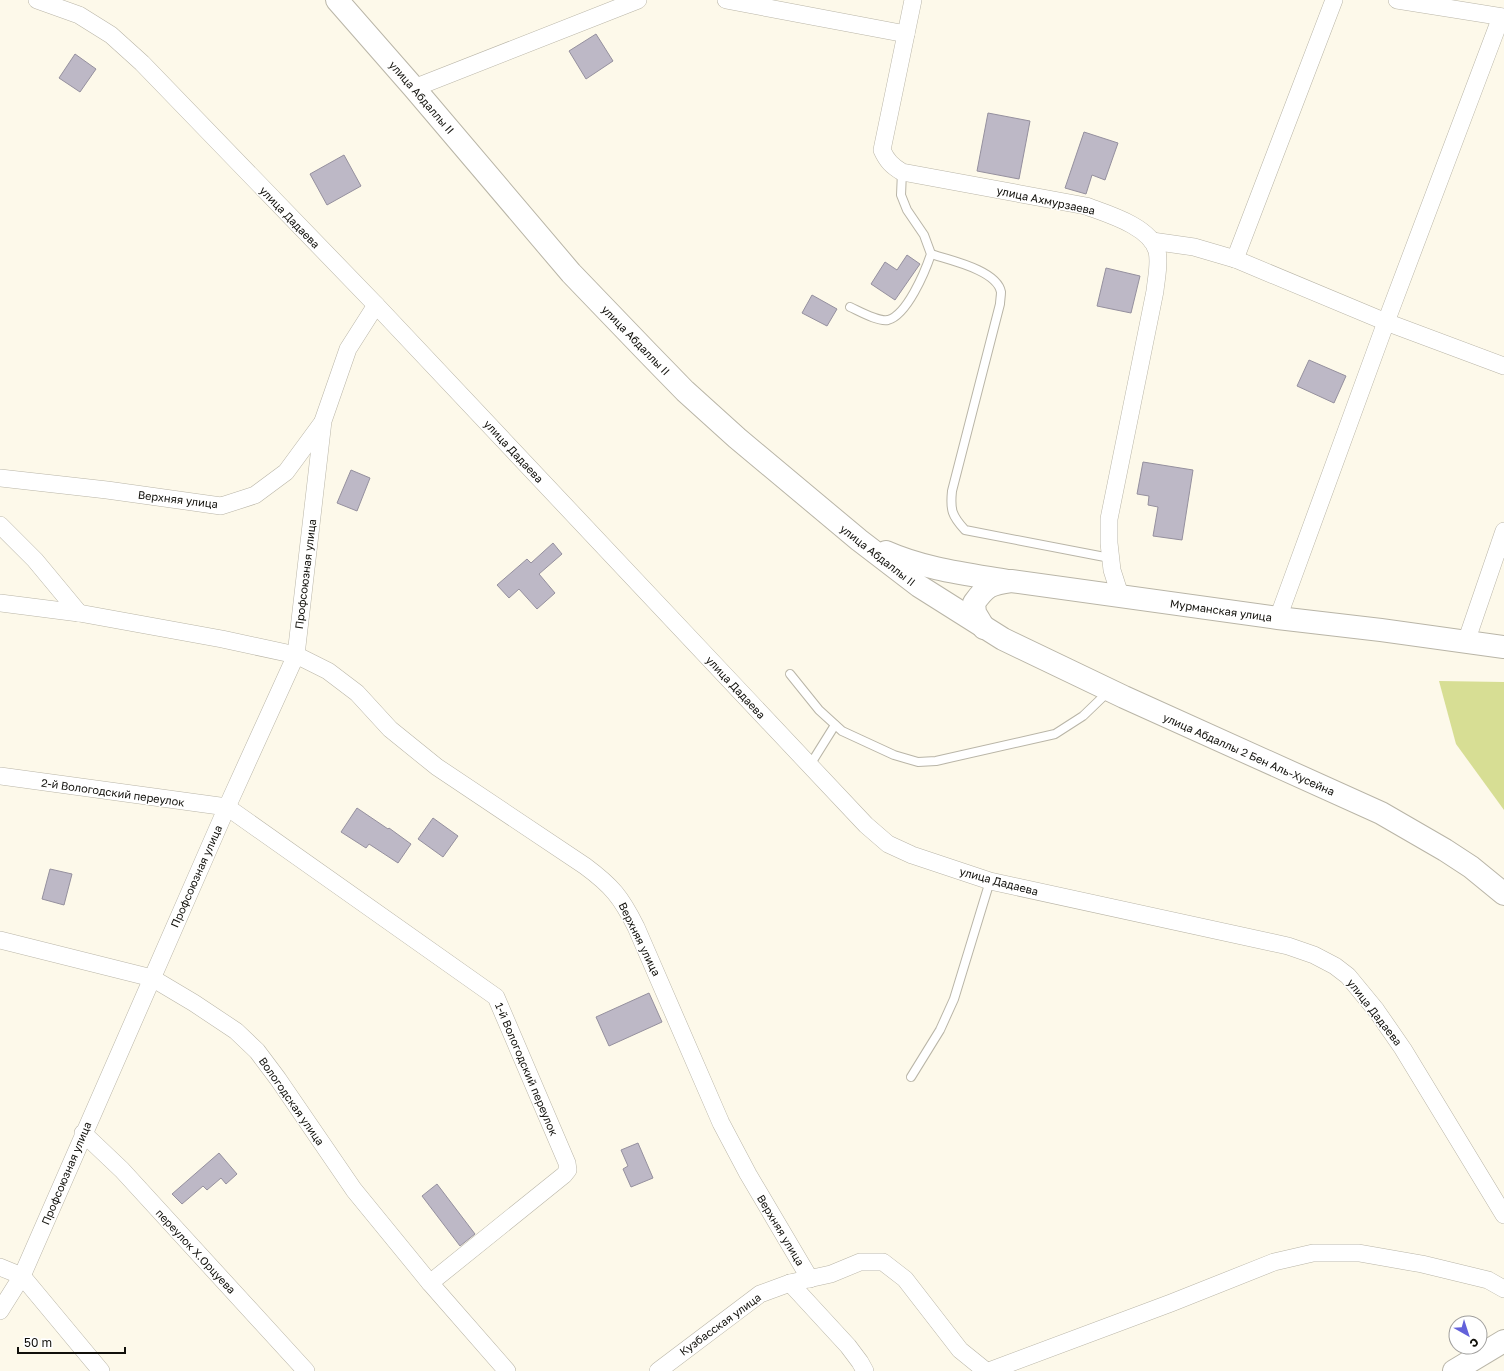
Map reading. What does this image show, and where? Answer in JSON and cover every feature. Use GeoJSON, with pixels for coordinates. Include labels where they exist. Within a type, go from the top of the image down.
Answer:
{"type":"FeatureCollection","features":[{"type":"Feature","properties":{"kind":"main road","name":"улица Абдаллы II"},"geometry":{"type":"LineString","coordinates":[[337,0],[571,273],[685,391],[737,438],[859,540],[919,586],[984,628]]}},
{"type":"Feature","properties":{"kind":"main road"},"geometry":{"type":"LineString","coordinates":[[859,540],[903,559],[951,571],[1011,581]]}},
{"type":"Feature","properties":{"kind":"main road","name":"Мурманская улица"},"geometry":{"type":"LineString","coordinates":[[984,628],[975,613],[974,603],[983,591],[994,584],[1011,581],[1278,618],[1381,630],[1504,647]]}},
{"type":"Feature","properties":{"kind":"main road","name":"улица Абдаллы 2 Бен Аль-Хусейна"},"geometry":{"type":"LineString","coordinates":[[984,628],[1003,639],[1110,690],[1381,813],[1445,850],[1471,867],[1504,894]]}},
{"type":"Feature","properties":{"kind":"main road"},"geometry":{"type":"LineString","coordinates":[[1454,1371],[1504,1341]]}},
{"type":"Feature","properties":{"kind":"street","name":"улица Дадаева"},"geometry":{"type":"LineString","coordinates":[[37,0],[79,15],[111,35],[137,58],[376,305],[866,825],[888,844],[912,855],[990,881],[1288,946],[1314,955],[1335,966],[1348,976],[1371,1004],[1403,1049],[1504,1215]]}},
{"type":"Feature","properties":{"kind":"street"},"geometry":{"type":"LineString","coordinates":[[414,88],[638,0]]}},
{"type":"Feature","properties":{"kind":"street"},"geometry":{"type":"LineString","coordinates":[[726,0],[906,34]]}},
{"type":"Feature","properties":{"kind":"street"},"geometry":{"type":"LineString","coordinates":[[902,172],[893,167],[887,160],[882,150],[913,0]]}},
{"type":"Feature","properties":{"kind":"street"},"geometry":{"type":"LineString","coordinates":[[1235,259],[1334,0]]}},
{"type":"Feature","properties":{"kind":"street"},"geometry":{"type":"LineString","coordinates":[[1278,618],[1386,322],[1503,17],[1397,0]]}},
{"type":"Feature","properties":{"kind":"street","name":"улица Ахмурзаева"},"geometry":{"type":"LineString","coordinates":[[902,172],[1086,206],[1121,220],[1142,231],[1152,241]]}},
{"type":"Feature","properties":{"kind":"street"},"geometry":{"type":"LineString","coordinates":[[1152,241],[1194,247],[1235,259],[1386,322],[1504,366]]}},
{"type":"Feature","properties":{"kind":"street"},"geometry":{"type":"LineString","coordinates":[[1120,596],[1110,558],[1109,519],[1155,291],[1158,263],[1157,251],[1152,241]]}},
{"type":"Feature","properties":{"kind":"street"},"geometry":{"type":"LineString","coordinates":[[323,421],[348,349],[376,305]]}},
{"type":"Feature","properties":{"kind":"street","name":"Верхняя улица"},"geometry":{"type":"LineString","coordinates":[[0,478],[107,490],[221,506],[255,495],[286,472],[323,421]]}},
{"type":"Feature","properties":{"kind":"street","name":"Профсоюзная улица"},"geometry":{"type":"LineString","coordinates":[[0,1311],[22,1276],[83,1133],[296,655],[323,421]]}},
{"type":"Feature","properties":{"kind":"street"},"geometry":{"type":"LineString","coordinates":[[0,525],[35,560],[79,612]]}},
{"type":"Feature","properties":{"kind":"street"},"geometry":{"type":"LineString","coordinates":[[1466,642],[1504,531]]}},
{"type":"Feature","properties":{"kind":"street","name":"Верхняя улица"},"geometry":{"type":"LineString","coordinates":[[0,604],[79,612],[222,639],[296,655],[328,671],[357,694],[390,729],[437,768],[585,866],[615,891],[627,908],[636,927],[722,1123],[751,1180],[810,1279]]}},
{"type":"Feature","properties":{"kind":"street","name":"2-й Вологодский переулок"},"geometry":{"type":"LineString","coordinates":[[0,776],[227,807]]}},
{"type":"Feature","properties":{"kind":"street","name":"1-й Вологодский переулок"},"geometry":{"type":"LineString","coordinates":[[227,807],[498,1000],[568,1163],[568,1170],[564,1175],[430,1283]]}},
{"type":"Feature","properties":{"kind":"street","name":"Вологодская улица"},"geometry":{"type":"LineString","coordinates":[[0,940],[152,978],[194,1003],[236,1031],[257,1051],[278,1079],[354,1190],[430,1283],[507,1371]]}},
{"type":"Feature","properties":{"kind":"street","name":"переулок Х.Орцуева"},"geometry":{"type":"LineString","coordinates":[[83,1133],[122,1170],[306,1371]]}},
{"type":"Feature","properties":{"kind":"street"},"geometry":{"type":"LineString","coordinates":[[989,1371],[1171,1303],[1274,1262],[1313,1253],[1359,1252],[1422,1264],[1488,1280],[1504,1289]]}},
{"type":"Feature","properties":{"kind":"street","name":"Кузбасская улица"},"geometry":{"type":"LineString","coordinates":[[658,1371],[760,1294],[790,1283],[831,1274],[860,1262],[883,1262],[905,1279],[960,1350],[986,1371]]}},
{"type":"Feature","properties":{"kind":"street"},"geometry":{"type":"LineString","coordinates":[[0,1267],[22,1276],[101,1371]]}},
{"type":"Feature","properties":{"kind":"street"},"geometry":{"type":"LineString","coordinates":[[790,1283],[848,1346],[865,1371]]}},
{"type":"Feature","properties":{"kind":"lane"},"geometry":{"type":"LineString","coordinates":[[850,307],[876,318],[888,320],[902,312],[925,273],[931,254],[924,235],[907,210],[901,195],[902,172]]}},
{"type":"Feature","properties":{"kind":"lane"},"geometry":{"type":"LineString","coordinates":[[931,254],[980,270],[993,278],[1001,291],[1000,304],[952,491],[951,504],[955,520],[965,530],[1110,558]]}},
{"type":"Feature","properties":{"kind":"lane"},"geometry":{"type":"LineString","coordinates":[[790,674],[819,710],[842,731],[894,755],[918,762],[936,761],[1055,734],[1083,716],[1110,690]]}},
{"type":"Feature","properties":{"kind":"lane"},"geometry":{"type":"LineString","coordinates":[[810,765],[835,724]]}},
{"type":"Feature","properties":{"kind":"lane"},"geometry":{"type":"LineString","coordinates":[[911,1077],[940,1030],[954,999],[990,881]]}},
{"type":"Feature","properties":{"kind":"green space"},"geometry":{"type":"Polygon","coordinates":[[[1439,681],[1504,682],[1504,810],[1456,744],[1439,681]]]}},
{"type":"Feature","properties":{"kind":"building"},"geometry":{"type":"Polygon","coordinates":[[[596,34],[613,61],[586,79],[569,51],[596,34]]]}},
{"type":"Feature","properties":{"kind":"building"},"geometry":{"type":"Polygon","coordinates":[[[75,54],[96,69],[80,92],[59,78],[75,54]]]}},
{"type":"Feature","properties":{"kind":"building"},"geometry":{"type":"Polygon","coordinates":[[[988,113],[1030,121],[1019,179],[977,171],[988,113]]]}},
{"type":"Feature","properties":{"kind":"building"},"geometry":{"type":"Polygon","coordinates":[[[1084,132],[1118,143],[1105,180],[1092,175],[1086,194],[1065,188],[1084,132]]]}},
{"type":"Feature","properties":{"kind":"building"},"geometry":{"type":"Polygon","coordinates":[[[344,155],[361,186],[327,205],[310,174],[344,155]]]}},
{"type":"Feature","properties":{"kind":"building"},"geometry":{"type":"Polygon","coordinates":[[[907,255],[920,264],[895,300],[871,284],[885,262],[897,270],[907,255]]]}},
{"type":"Feature","properties":{"kind":"building"},"geometry":{"type":"Polygon","coordinates":[[[1106,268],[1140,276],[1131,313],[1097,306],[1106,268]]]}},
{"type":"Feature","properties":{"kind":"building"},"geometry":{"type":"Polygon","coordinates":[[[812,295],[837,309],[827,326],[802,313],[812,295]]]}},
{"type":"Feature","properties":{"kind":"building"},"geometry":{"type":"Polygon","coordinates":[[[1309,360],[1346,376],[1334,403],[1297,386],[1309,360]]]}},
{"type":"Feature","properties":{"kind":"building"},"geometry":{"type":"Polygon","coordinates":[[[1143,462],[1193,470],[1182,540],[1153,536],[1158,507],[1148,505],[1149,496],[1137,494],[1143,462]]]}},
{"type":"Feature","properties":{"kind":"building"},"geometry":{"type":"Polygon","coordinates":[[[351,470],[370,478],[357,511],[337,503],[351,470]]]}},
{"type":"Feature","properties":{"kind":"building"},"geometry":{"type":"Polygon","coordinates":[[[553,543],[562,554],[539,574],[555,593],[537,609],[519,589],[509,598],[497,585],[527,559],[531,563],[553,543]]]}},
{"type":"Feature","properties":{"kind":"building"},"geometry":{"type":"Polygon","coordinates":[[[357,808],[411,844],[398,863],[369,844],[366,848],[341,832],[357,808]]]}},
{"type":"Feature","properties":{"kind":"building"},"geometry":{"type":"Polygon","coordinates":[[[433,818],[458,836],[443,857],[418,839],[433,818]]]}},
{"type":"Feature","properties":{"kind":"building"},"geometry":{"type":"Polygon","coordinates":[[[50,869],[72,874],[64,905],[42,899],[50,869]]]}},
{"type":"Feature","properties":{"kind":"building"},"geometry":{"type":"Polygon","coordinates":[[[649,993],[662,1022],[609,1046],[596,1017],[649,993]]]}},
{"type":"Feature","properties":{"kind":"building"},"geometry":{"type":"Polygon","coordinates":[[[638,1143],[653,1178],[631,1187],[623,1169],[628,1166],[621,1150],[638,1143]]]}},
{"type":"Feature","properties":{"kind":"building"},"geometry":{"type":"Polygon","coordinates":[[[219,1153],[237,1174],[226,1184],[221,1178],[207,1190],[203,1186],[182,1204],[172,1194],[219,1153]]]}},
{"type":"Feature","properties":{"kind":"building"},"geometry":{"type":"Polygon","coordinates":[[[437,1184],[475,1234],[460,1246],[422,1196],[437,1184]]]}}]}
